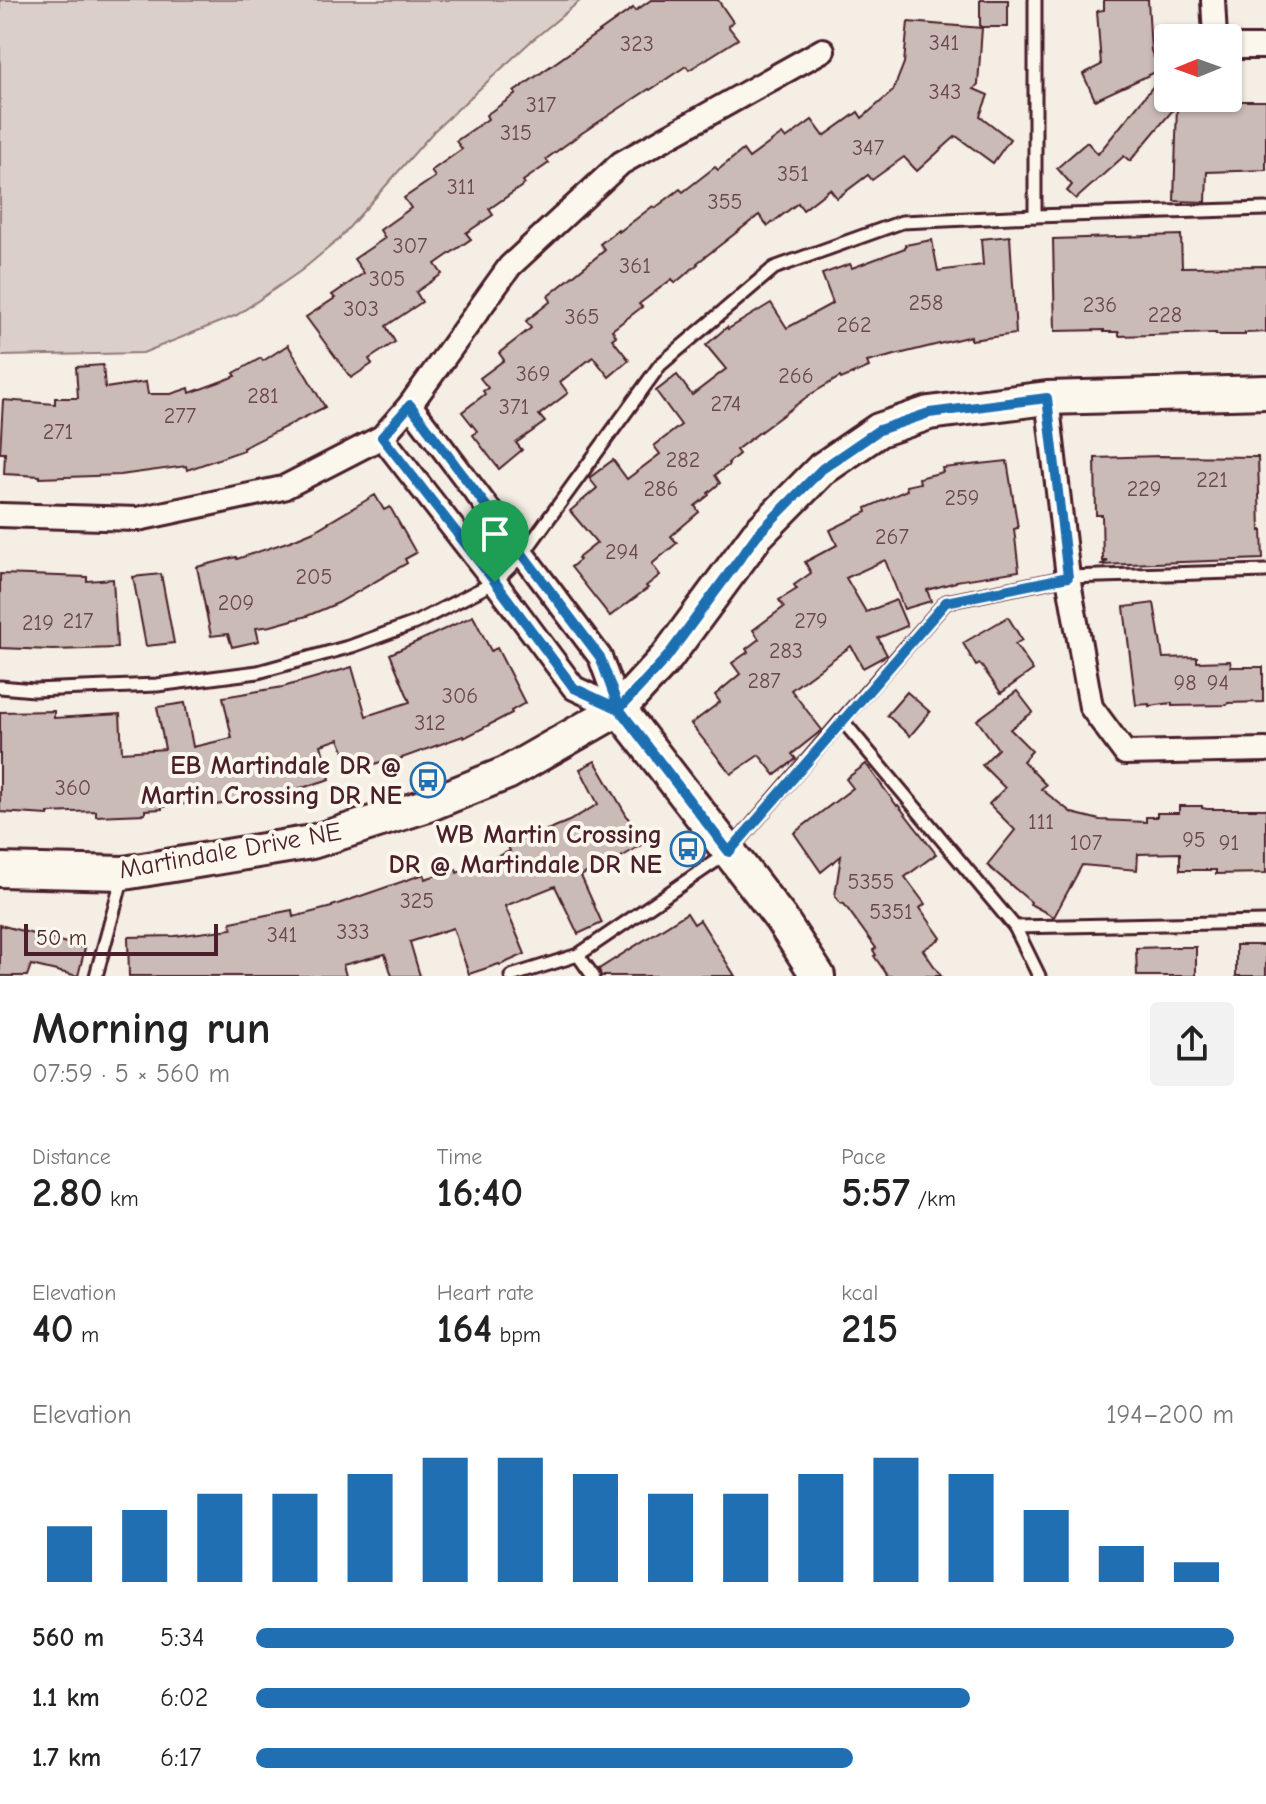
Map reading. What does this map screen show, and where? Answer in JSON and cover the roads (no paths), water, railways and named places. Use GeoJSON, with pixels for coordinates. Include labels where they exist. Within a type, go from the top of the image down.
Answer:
{"type":"FeatureCollection","features":[{"type":"Feature","properties":{"kind":"street"},"geometry":{"type":"LineString","coordinates":[[1213,0],[1214,24]]}},
{"type":"Feature","properties":{"kind":"street"},"geometry":{"type":"LineString","coordinates":[[1242,47],[1266,47]]}},
{"type":"Feature","properties":{"kind":"street"},"geometry":{"type":"LineString","coordinates":[[0,515],[138,519],[283,488],[382,437],[410,405],[510,266],[621,163],[823,50]]}},
{"type":"Feature","properties":{"kind":"street","name":"Martindale Drive NE"},"geometry":{"type":"LineString","coordinates":[[0,870],[124,873],[312,842],[428,805],[507,773],[619,709],[667,657],[757,535],[822,469],[879,430],[929,413],[1047,398],[1266,392]]}},
{"type":"Feature","properties":{"kind":"street"},"geometry":{"type":"LineString","coordinates":[[1047,398],[1068,577],[1091,707],[1125,753],[1266,750]]}},
{"type":"Feature","properties":{"kind":"street"},"geometry":{"type":"LineString","coordinates":[[410,405],[600,657],[619,709],[781,919],[818,976]]}},
{"type":"Feature","properties":{"kind":"street"},"geometry":{"type":"LineString","coordinates":[[382,437],[574,688],[619,709]]}},
{"type":"Feature","properties":{"kind":"lane"},"geometry":{"type":"LineString","coordinates":[[1035,0],[1035,216]]}},
{"type":"Feature","properties":{"kind":"lane"},"geometry":{"type":"LineString","coordinates":[[0,687],[34,690],[157,685],[258,672],[352,646],[415,623],[495,582],[523,554],[660,365],[774,268],[902,222],[1266,209]]}},
{"type":"Feature","properties":{"kind":"lane"},"geometry":{"type":"LineString","coordinates":[[511,976],[578,955],[729,852],[946,602],[1068,577],[1266,571]]}},
{"type":"Feature","properties":{"kind":"lane"},"geometry":{"type":"LineString","coordinates":[[842,720],[1015,927],[1039,976]]}},
{"type":"Feature","properties":{"kind":"lane"},"geometry":{"type":"LineString","coordinates":[[96,976],[124,873]]}},
{"type":"Feature","properties":{"kind":"lane"},"geometry":{"type":"LineString","coordinates":[[1015,927],[1266,922]]}},
{"type":"Feature","properties":{"kind":"lane"},"geometry":{"type":"LineString","coordinates":[[578,955],[593,976]]}},
{"type":"Feature","properties":{"kind":"place","name":"EB Martindale DR @ Martin Crossing DR NE"},"geometry":{"type":"Point","coordinates":[428,780]}},
{"type":"Feature","properties":{"kind":"place","name":"WB Martin Crossing DR @ Martindale DR NE"},"geometry":{"type":"Point","coordinates":[688,849]}}]}
